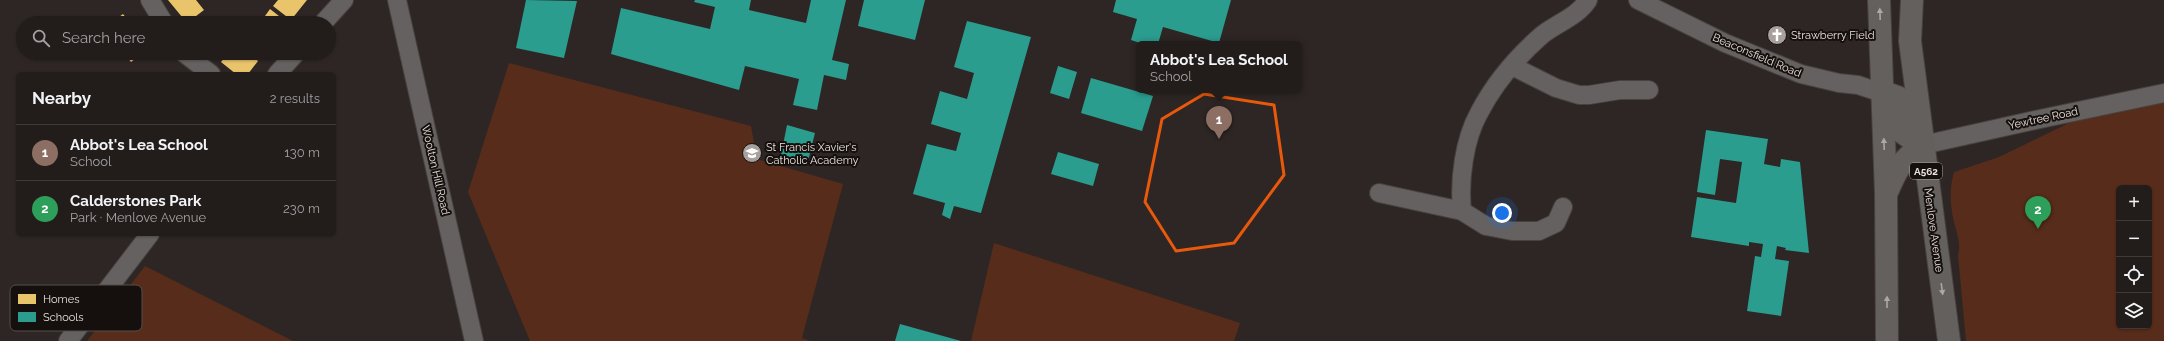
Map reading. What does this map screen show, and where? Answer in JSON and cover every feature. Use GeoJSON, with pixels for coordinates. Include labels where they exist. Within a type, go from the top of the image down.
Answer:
{"type":"FeatureCollection","features":[{"type":"Feature","properties":{"kind":"highway"},"geometry":{"type":"LineString","coordinates":[[1879,0],[1886,194],[1887,341]]}},
{"type":"Feature","properties":{"kind":"highway","name":"Menlove Avenue"},"geometry":{"type":"LineString","coordinates":[[1912,0],[1910,41],[1949,341]]}},
{"type":"Feature","properties":{"kind":"highway"},"geometry":{"type":"LineString","coordinates":[[1882,93],[1896,81],[1907,59],[1910,41]]}},
{"type":"Feature","properties":{"kind":"highway"},"geometry":{"type":"LineString","coordinates":[[1882,93],[1891,120],[1903,136],[1923,146]]}},
{"type":"Feature","properties":{"kind":"highway"},"geometry":{"type":"LineString","coordinates":[[1886,194],[1896,172],[1907,156],[1923,146]]}},
{"type":"Feature","properties":{"kind":"street"},"geometry":{"type":"LineString","coordinates":[[150,0],[160,16]]}},
{"type":"Feature","properties":{"kind":"street"},"geometry":{"type":"LineString","coordinates":[[329,16],[344,0]]}},
{"type":"Feature","properties":{"kind":"street","name":"Woolton Hill Road"},"geometry":{"type":"LineString","coordinates":[[397,0],[474,341]]}},
{"type":"Feature","properties":{"kind":"street"},"geometry":{"type":"LineString","coordinates":[[1462,210],[1462,186],[1468,142],[1479,113],[1512,66],[1525,51],[1544,34],[1577,12],[1588,0]]}},
{"type":"Feature","properties":{"kind":"street","name":"Beaconsfield Road"},"geometry":{"type":"LineString","coordinates":[[1638,0],[1725,43],[1801,74],[1839,83],[1858,85],[1882,93]]}},
{"type":"Feature","properties":{"kind":"street"},"geometry":{"type":"LineString","coordinates":[[193,60],[208,72]]}},
{"type":"Feature","properties":{"kind":"street"},"geometry":{"type":"LineString","coordinates":[[279,72],[290,60]]}},
{"type":"Feature","properties":{"kind":"street"},"geometry":{"type":"LineString","coordinates":[[1512,66],[1556,88],[1579,94],[1589,95],[1620,90],[1649,90]]}},
{"type":"Feature","properties":{"kind":"street","name":"Yewtree Road"},"geometry":{"type":"LineString","coordinates":[[1923,146],[2040,118],[2164,93]]}},
{"type":"Feature","properties":{"kind":"street"},"geometry":{"type":"LineString","coordinates":[[1379,193],[1462,210],[1486,226],[1512,231],[1538,231],[1556,223],[1563,207]]}},
{"type":"Feature","properties":{"kind":"street"},"geometry":{"type":"LineString","coordinates":[[111,285],[148,236]]}},
{"type":"Feature","properties":{"kind":"street"},"geometry":{"type":"LineString","coordinates":[[68,341],[76,331]]}},
{"type":"Feature","properties":{"kind":"highlighted area"},"geometry":{"type":"Polygon","coordinates":[[[1204,94],[1274,105],[1284,175],[1234,243],[1176,251],[1145,202],[1162,119],[1204,94]]]}},
{"type":"Feature","properties":{"kind":"shaded area"},"geometry":{"type":"Polygon","coordinates":[[[509,63],[751,126],[757,159],[843,184],[802,338],[810,341],[530,341],[468,192],[509,63]]]}},
{"type":"Feature","properties":{"kind":"shaded area"},"geometry":{"type":"Polygon","coordinates":[[[2164,102],[2164,341],[1966,341],[1958,255],[1959,244],[1953,218],[1951,187],[1954,172],[1999,157],[2073,121],[2164,102]]]}},
{"type":"Feature","properties":{"kind":"shaded area"},"geometry":{"type":"Polygon","coordinates":[[[994,243],[1240,323],[1234,341],[971,341],[994,243]]]}},
{"type":"Feature","properties":{"kind":"shaded area"},"geometry":{"type":"Polygon","coordinates":[[[145,266],[293,341],[87,341],[95,331],[142,331],[142,285],[130,285],[145,266]]]}},
{"type":"Feature","properties":{"kind":"building: Homes"},"geometry":{"type":"Polygon","coordinates":[[[168,0],[196,0],[204,10],[196,16],[181,16],[168,0]]]}},
{"type":"Feature","properties":{"kind":"building: Homes"},"geometry":{"type":"Polygon","coordinates":[[[278,0],[307,0],[294,16],[286,16],[273,6],[278,0]]]}},
{"type":"Feature","properties":{"kind":"building: Homes"},"geometry":{"type":"Polygon","coordinates":[[[270,9],[279,16],[265,16],[270,9]]]}},
{"type":"Feature","properties":{"kind":"building: Homes"},"geometry":{"type":"Polygon","coordinates":[[[223,60],[258,61],[250,72],[234,72],[221,62],[223,60]]]}},
{"type":"Feature","properties":{"kind":"building: Schools"},"geometry":{"type":"Polygon","coordinates":[[[526,0],[577,1],[564,58],[516,48],[526,0]]]}},
{"type":"Feature","properties":{"kind":"building: Schools"},"geometry":{"type":"Polygon","coordinates":[[[695,0],[751,0],[749,10],[806,23],[811,0],[846,0],[832,60],[849,64],[846,80],[824,75],[817,110],[793,105],[799,79],[745,66],[739,90],[611,54],[621,8],[710,29],[715,7],[694,2],[695,0]]]}},
{"type":"Feature","properties":{"kind":"building: Schools"},"geometry":{"type":"Polygon","coordinates":[[[864,0],[925,0],[915,40],[858,26],[864,0]]]}},
{"type":"Feature","properties":{"kind":"building: Schools"},"geometry":{"type":"Polygon","coordinates":[[[1116,0],[1231,0],[1220,41],[1212,41],[1163,27],[1159,41],[1136,42],[1131,40],[1137,19],[1113,12],[1116,0]]]}},
{"type":"Feature","properties":{"kind":"building: Schools"},"geometry":{"type":"Polygon","coordinates":[[[967,21],[1031,37],[981,213],[954,206],[950,219],[942,215],[945,203],[913,194],[927,144],[956,151],[961,133],[931,124],[940,91],[967,99],[974,73],[954,67],[967,21]]]}},
{"type":"Feature","properties":{"kind":"building: Schools"},"geometry":{"type":"Polygon","coordinates":[[[1058,66],[1077,72],[1069,99],[1050,93],[1058,66]]]}},
{"type":"Feature","properties":{"kind":"building: Schools"},"geometry":{"type":"Polygon","coordinates":[[[1091,78],[1136,91],[1136,93],[1153,96],[1142,131],[1081,113],[1091,78]]]}},
{"type":"Feature","properties":{"kind":"building: Schools"},"geometry":{"type":"Polygon","coordinates":[[[787,125],[815,133],[808,161],[781,155],[787,125]]]}},
{"type":"Feature","properties":{"kind":"building: Schools"},"geometry":{"type":"Polygon","coordinates":[[[1706,130],[1768,139],[1764,164],[1780,167],[1781,159],[1800,162],[1809,253],[1785,250],[1786,248],[1777,246],[1775,259],[1789,261],[1781,316],[1747,311],[1755,256],[1761,257],[1763,244],[1749,242],[1749,246],[1691,237],[1697,197],[1736,203],[1742,162],[1720,159],[1715,195],[1697,192],[1706,130]]]}},
{"type":"Feature","properties":{"kind":"building: Schools"},"geometry":{"type":"Polygon","coordinates":[[[1058,152],[1099,164],[1093,186],[1051,174],[1058,152]]]}},
{"type":"Feature","properties":{"kind":"building: Schools"},"geometry":{"type":"Polygon","coordinates":[[[900,324],[961,341],[895,341],[900,324]]]}},
{"type":"Feature","properties":{"kind":"place","name":"Strawberry Field"},"geometry":{"type":"Point","coordinates":[1777,35]}},
{"type":"Feature","properties":{"kind":"place","name":"Abbot's Lea School"},"geometry":{"type":"Point","coordinates":[1219,139]}},
{"type":"Feature","properties":{"kind":"place","name":"St Francis Xavier's Catholic Academy"},"geometry":{"type":"Point","coordinates":[752,153]}},
{"type":"Feature","properties":{"kind":"place","name":"Calderstones Park"},"geometry":{"type":"Point","coordinates":[2038,229]}}]}
